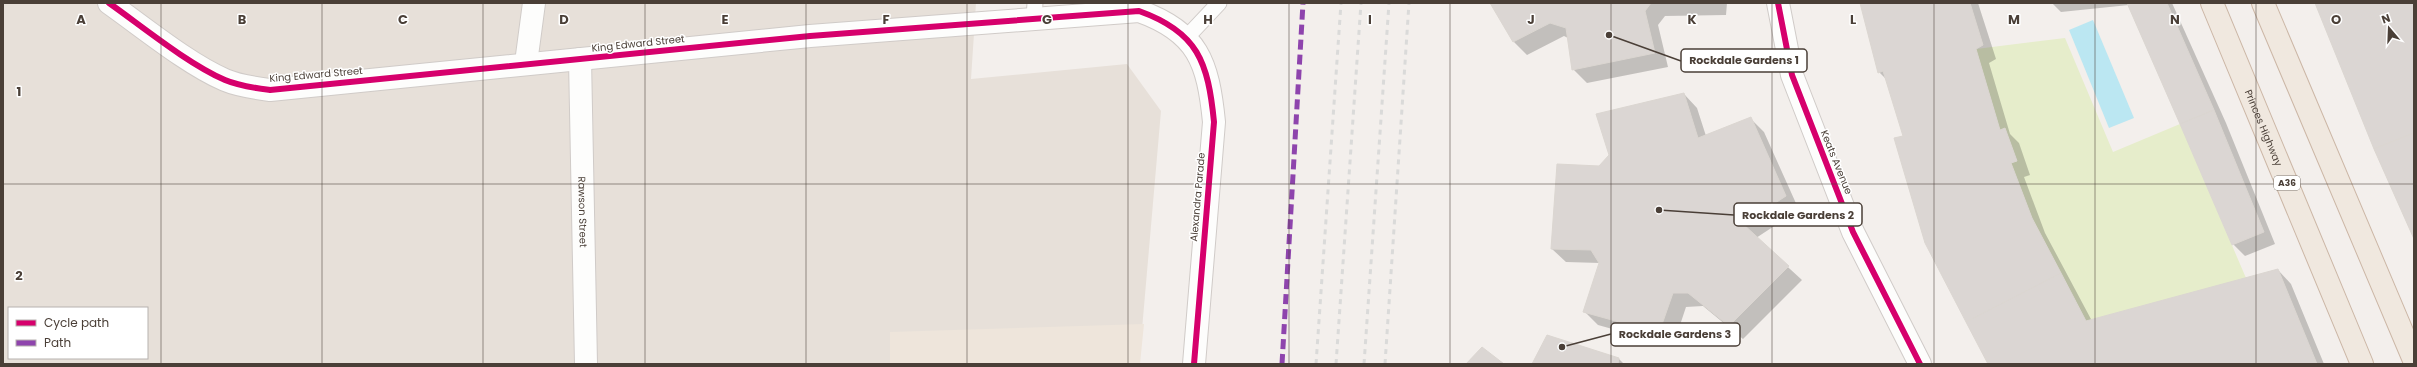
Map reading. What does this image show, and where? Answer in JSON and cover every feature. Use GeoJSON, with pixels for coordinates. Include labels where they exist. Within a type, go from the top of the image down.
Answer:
{"type":"FeatureCollection","features":[{"type":"Feature","properties":{"kind":"highway","name":"Princes Highway"},"geometry":{"type":"LineString","coordinates":[[2212,3],[2362,364]]}},
{"type":"Feature","properties":{"kind":"highway"},"geometry":{"type":"LineString","coordinates":[[2263,3],[2414,360]]}},
{"type":"Feature","properties":{"kind":"street","name":"King Edward Street"},"geometry":{"type":"LineString","coordinates":[[109,3],[202,68],[225,80],[248,87],[270,90],[526,63],[810,36],[1034,10],[1136,7],[1162,19],[1187,37]]}},
{"type":"Feature","properties":{"kind":"street"},"geometry":{"type":"LineString","coordinates":[[526,63],[534,3]]}},
{"type":"Feature","properties":{"kind":"street","name":"Keats Avenue"},"geometry":{"type":"LineString","coordinates":[[1778,3],[1794,82],[1853,232],[1920,364]]}},
{"type":"Feature","properties":{"kind":"street","name":"Alexandra Parade"},"geometry":{"type":"LineString","coordinates":[[1187,37],[1203,62],[1211,90],[1214,122],[1194,364]]}},
{"type":"Feature","properties":{"kind":"street","name":"Rawson Street"},"geometry":{"type":"LineString","coordinates":[[580,59],[586,364]]}},
{"type":"Feature","properties":{"kind":"lane"},"geometry":{"type":"LineString","coordinates":[[1187,37],[1219,3]]}},
{"type":"Feature","properties":{"kind":"shaded area"},"geometry":{"type":"Polygon","coordinates":[[[3,3],[976,3],[971,79],[1127,64],[1161,111],[1139,364],[3,364],[3,3]]]}},
{"type":"Feature","properties":{"kind":"shaded area"},"geometry":{"type":"Polygon","coordinates":[[[1144,324],[1140,364],[890,364],[890,332],[1144,324]]]}},
{"type":"Feature","properties":{"kind":"green space"},"geometry":{"type":"Polygon","coordinates":[[[2065,38],[2113,152],[2180,124],[2246,278],[2086,321],[2032,218],[2011,163],[2017,161],[2005,128],[2000,130],[1976,49],[2065,38]]]}},
{"type":"Feature","properties":{"kind":"water"},"geometry":{"type":"Polygon","coordinates":[[[2093,20],[2134,118],[2109,128],[2069,30],[2093,20]]]}},
{"type":"Feature","properties":{"kind":"building"},"geometry":{"type":"Polygon","coordinates":[[[1490,3],[1651,3],[1645,11],[1655,53],[1572,70],[1566,28],[1550,23],[1513,42],[1490,3]]]}},
{"type":"Feature","properties":{"kind":"building"},"geometry":{"type":"Polygon","coordinates":[[[1860,3],[1970,3],[1983,45],[1976,49],[2000,130],[2005,128],[2017,161],[2011,163],[2032,218],[2061,273],[1966,322],[1925,243],[1894,138],[1903,136],[1883,71],[1878,73],[1860,3]]]}},
{"type":"Feature","properties":{"kind":"building"},"geometry":{"type":"Polygon","coordinates":[[[2127,3],[2167,3],[2214,110],[2180,124],[2127,3]]]}},
{"type":"Feature","properties":{"kind":"building"},"geometry":{"type":"Polygon","coordinates":[[[2315,3],[2414,3],[2414,133],[2374,149],[2315,3]]]}},
{"type":"Feature","properties":{"kind":"building"},"geometry":{"type":"Polygon","coordinates":[[[1684,93],[1698,138],[1751,117],[1786,196],[1743,224],[1789,266],[1729,326],[1688,293],[1673,293],[1659,333],[1583,312],[1599,263],[1591,250],[1551,249],[1557,164],[1599,166],[1609,155],[1596,114],[1684,93]]]}},
{"type":"Feature","properties":{"kind":"building"},"geometry":{"type":"Polygon","coordinates":[[[2214,110],[2264,232],[2232,245],[2180,124],[2214,110]]]}},
{"type":"Feature","properties":{"kind":"building"},"geometry":{"type":"Polygon","coordinates":[[[2414,133],[2414,239],[2374,149],[2414,133]]]}},
{"type":"Feature","properties":{"kind":"building"},"geometry":{"type":"Polygon","coordinates":[[[2278,269],[2317,364],[1988,364],[1966,322],[2061,273],[2086,321],[2278,269]]]}},
{"type":"Feature","properties":{"kind":"building"},"geometry":{"type":"Polygon","coordinates":[[[1547,335],[1619,358],[1618,364],[1532,364],[1547,335]]]}},
{"type":"Feature","properties":{"kind":"building"},"geometry":{"type":"Polygon","coordinates":[[[1482,347],[1504,364],[1466,364],[1482,347]]]}},
{"type":"Feature","properties":{"kind":"railway"},"geometry":{"type":"LineString","coordinates":[[1316,364],[1341,3]]}},
{"type":"Feature","properties":{"kind":"railway"},"geometry":{"type":"LineString","coordinates":[[1336,364],[1361,3]]}},
{"type":"Feature","properties":{"kind":"railway"},"geometry":{"type":"LineString","coordinates":[[1364,364],[1389,3]]}},
{"type":"Feature","properties":{"kind":"railway"},"geometry":{"type":"LineString","coordinates":[[1385,364],[1409,3]]}},
{"type":"Feature","properties":{"kind":"marked path"},"geometry":{"type":"LineString","coordinates":[[1282,364],[1303,3]]}},
{"type":"Feature","properties":{"kind":"cycle path"},"geometry":{"type":"LineString","coordinates":[[109,3],[196,65],[236,84],[270,90],[810,36],[1139,11],[1159,19],[1175,29],[1187,40],[1196,52],[1203,66],[1208,82],[1211,101],[1214,122],[1194,364]]}},
{"type":"Feature","properties":{"kind":"cycle path"},"geometry":{"type":"LineString","coordinates":[[1778,3],[1792,75],[1853,232],[1920,364]]}},
{"type":"Feature","properties":{"kind":"place","name":"Rockdale Gardens 1"},"geometry":{"type":"Point","coordinates":[1609,35]}},
{"type":"Feature","properties":{"kind":"place","name":"Rockdale Gardens 2"},"geometry":{"type":"Point","coordinates":[1659,210]}},
{"type":"Feature","properties":{"kind":"place","name":"Rockdale Gardens 3"},"geometry":{"type":"Point","coordinates":[1562,347]}}]}
